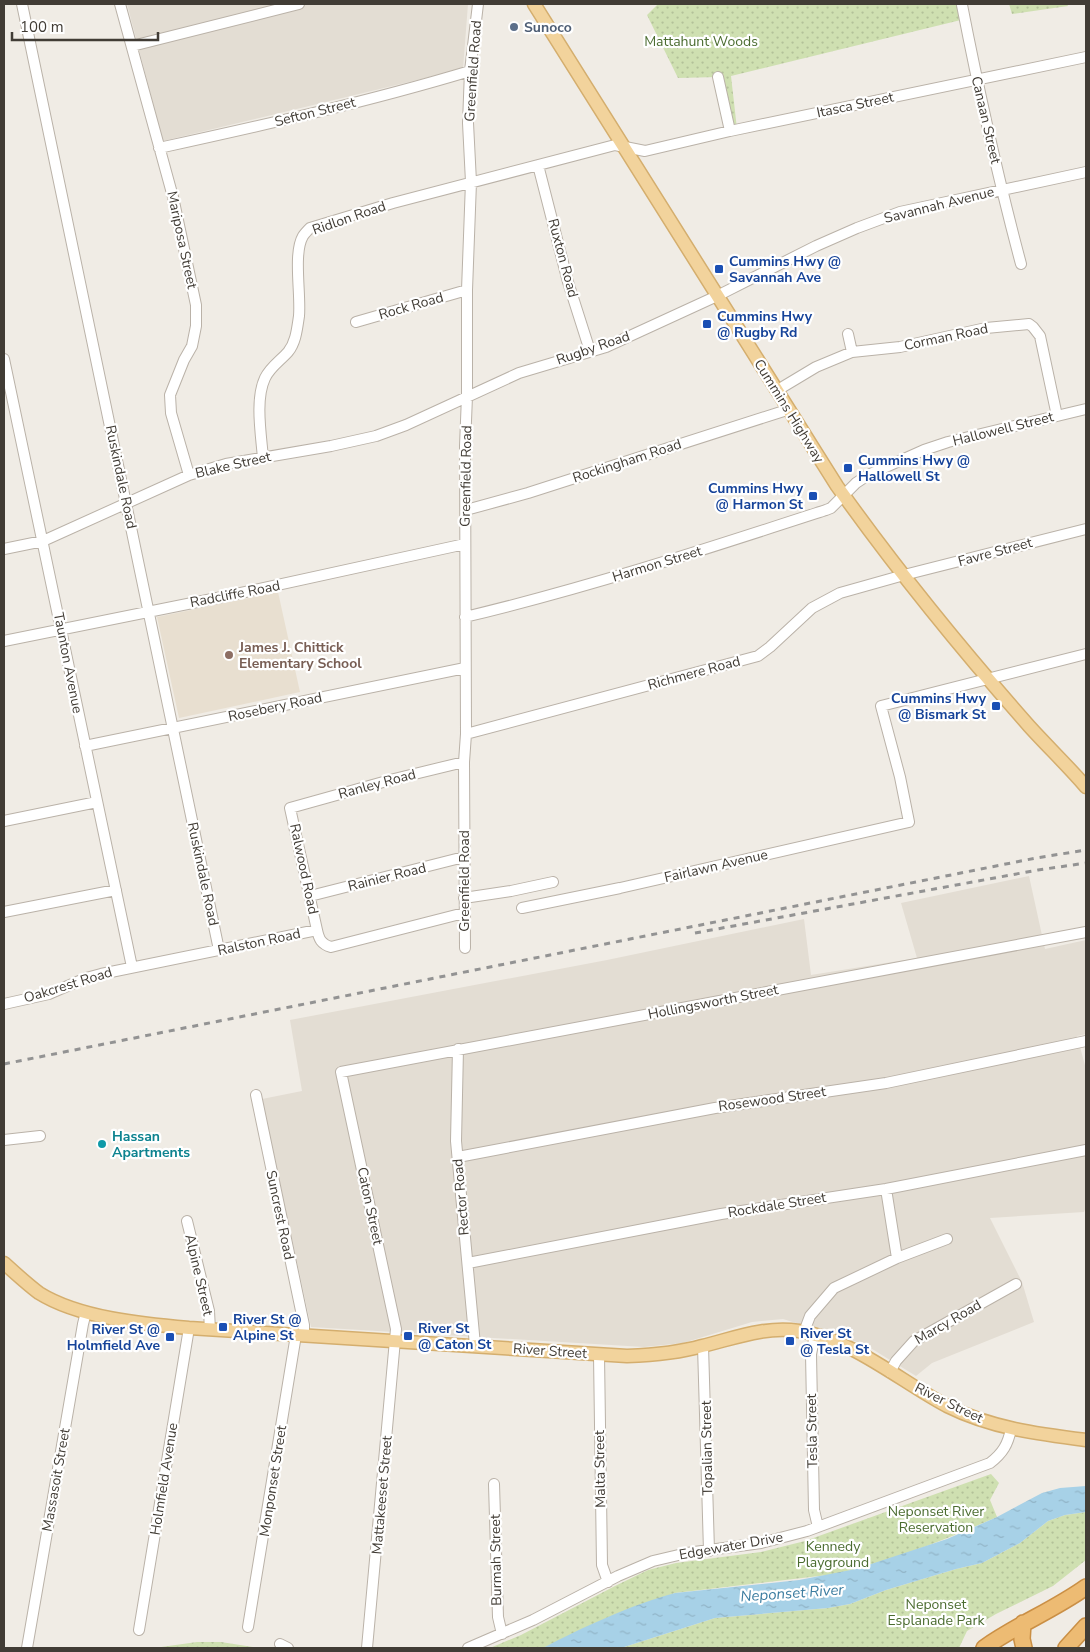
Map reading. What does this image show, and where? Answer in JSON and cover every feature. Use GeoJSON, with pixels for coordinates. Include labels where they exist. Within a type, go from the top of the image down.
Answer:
{"type":"FeatureCollection","features":[{"type":"Feature","properties":{"kind":"highway"},"geometry":{"type":"LineString","coordinates":[[984,1648],[1086,1587]]}},
{"type":"Feature","properties":{"kind":"highway"},"geometry":{"type":"LineString","coordinates":[[1023,1623],[1022,1639],[1024,1648]]}},
{"type":"Feature","properties":{"kind":"highway"},"geometry":{"type":"LineString","coordinates":[[1066,1648],[1086,1626]]}},
{"type":"Feature","properties":{"kind":"main road","name":"Cummins Highway"},"geometry":{"type":"LineString","coordinates":[[534,4],[843,496],[904,575],[1029,726],[1086,787]]}},
{"type":"Feature","properties":{"kind":"main road","name":"River Street"},"geometry":{"type":"LineString","coordinates":[[4,1263],[45,1296],[86,1312],[134,1322],[210,1330],[475,1345],[599,1355],[654,1355],[703,1346],[758,1331],[778,1329],[809,1333],[848,1348],[942,1403],[967,1415],[1035,1434],[1086,1440]]}},
{"type":"Feature","properties":{"kind":"street","name":"Ruskindale Road"},"geometry":{"type":"LineString","coordinates":[[22,4],[219,950]]}},
{"type":"Feature","properties":{"kind":"street","name":"Mariposa Street"},"geometry":{"type":"LineString","coordinates":[[120,4],[173,197],[196,305],[196,326],[192,346],[184,360],[170,395],[171,413],[188,475]]}},
{"type":"Feature","properties":{"kind":"street"},"geometry":{"type":"LineString","coordinates":[[132,46],[299,4]]}},
{"type":"Feature","properties":{"kind":"street","name":"Greenfield Road"},"geometry":{"type":"LineString","coordinates":[[465,948],[465,446],[467,290],[471,182],[468,123],[470,70],[478,4]]}},
{"type":"Feature","properties":{"kind":"street","name":"Canaan Street"},"geometry":{"type":"LineString","coordinates":[[962,5],[1001,189],[1021,264]]}},
{"type":"Feature","properties":{"kind":"street","name":"Itasca Street"},"geometry":{"type":"LineString","coordinates":[[624,147],[645,151],[730,131],[1086,57]]}},
{"type":"Feature","properties":{"kind":"street","name":"Sefton Street"},"geometry":{"type":"LineString","coordinates":[[160,148],[272,124],[413,88],[470,70]]}},
{"type":"Feature","properties":{"kind":"street"},"geometry":{"type":"LineString","coordinates":[[718,77],[730,131]]}},
{"type":"Feature","properties":{"kind":"street","name":"Ridlon Road"},"geometry":{"type":"LineString","coordinates":[[263,458],[260,394],[265,378],[273,366],[288,352],[295,339],[299,314],[300,286],[298,253],[303,236],[310,228],[393,202],[615,145],[624,147]]}},
{"type":"Feature","properties":{"kind":"street","name":"Ruxton Road"},"geometry":{"type":"LineString","coordinates":[[538,165],[568,282],[590,351]]}},
{"type":"Feature","properties":{"kind":"street","name":"Savannah Avenue"},"geometry":{"type":"LineString","coordinates":[[717,296],[816,246],[900,212],[1086,172]]}},
{"type":"Feature","properties":{"kind":"street","name":"Rock Road"},"geometry":{"type":"LineString","coordinates":[[356,322],[467,290]]}},
{"type":"Feature","properties":{"kind":"street","name":"Rugby Road"},"geometry":{"type":"LineString","coordinates":[[467,396],[520,373],[606,347],[717,296]]}},
{"type":"Feature","properties":{"kind":"street","name":"Corman Road"},"geometry":{"type":"LineString","coordinates":[[776,391],[816,367],[852,352],[900,347],[986,328],[1029,324],[1040,336],[1057,416]]}},
{"type":"Feature","properties":{"kind":"street"},"geometry":{"type":"LineString","coordinates":[[848,334],[852,352]]}},
{"type":"Feature","properties":{"kind":"street","name":"Taunton Avenue"},"geometry":{"type":"LineString","coordinates":[[4,359],[6,377],[62,628],[132,967]]}},
{"type":"Feature","properties":{"kind":"street","name":"Blake Street"},"geometry":{"type":"LineString","coordinates":[[4,549],[43,541],[188,475],[226,464],[331,446],[376,436],[406,425],[467,396]]}},
{"type":"Feature","properties":{"kind":"street","name":"Hallowell Street"},"geometry":{"type":"LineString","coordinates":[[843,496],[856,483],[868,475],[924,450],[948,442],[1086,409]]}},
{"type":"Feature","properties":{"kind":"street","name":"Rockingham Road"},"geometry":{"type":"LineString","coordinates":[[466,510],[528,493],[788,410]]}},
{"type":"Feature","properties":{"kind":"street","name":"Harmon Street"},"geometry":{"type":"LineString","coordinates":[[465,617],[512,606],[647,568],[826,510],[843,496]]}},
{"type":"Feature","properties":{"kind":"street","name":"Favre Street"},"geometry":{"type":"LineString","coordinates":[[904,575],[1086,529]]}},
{"type":"Feature","properties":{"kind":"street","name":"Radcliffe Road"},"geometry":{"type":"LineString","coordinates":[[4,641],[227,596],[465,544]]}},
{"type":"Feature","properties":{"kind":"street","name":"Richmere Road"},"geometry":{"type":"LineString","coordinates":[[466,734],[758,656],[770,648],[812,608],[823,601],[904,575]]}},
{"type":"Feature","properties":{"kind":"street"},"geometry":{"type":"LineString","coordinates":[[989,678],[1086,654]]}},
{"type":"Feature","properties":{"kind":"street","name":"Rosebery Road"},"geometry":{"type":"LineString","coordinates":[[85,746],[465,668]]}},
{"type":"Feature","properties":{"kind":"street","name":"Fairlawn Avenue"},"geometry":{"type":"LineString","coordinates":[[522,908],[629,886],[909,822],[882,706],[989,678]]}},
{"type":"Feature","properties":{"kind":"street","name":"Ranley Road"},"geometry":{"type":"LineString","coordinates":[[290,808],[464,762]]}},
{"type":"Feature","properties":{"kind":"street"},"geometry":{"type":"LineString","coordinates":[[4,821],[98,802]]}},
{"type":"Feature","properties":{"kind":"street","name":"Ralwood Road"},"geometry":{"type":"LineString","coordinates":[[290,808],[317,930]]}},
{"type":"Feature","properties":{"kind":"street","name":"Rainier Road"},"geometry":{"type":"LineString","coordinates":[[310,896],[464,857]]}},
{"type":"Feature","properties":{"kind":"street"},"geometry":{"type":"LineString","coordinates":[[464,898],[553,882]]}},
{"type":"Feature","properties":{"kind":"street"},"geometry":{"type":"LineString","coordinates":[[4,912],[116,890]]}},
{"type":"Feature","properties":{"kind":"street","name":"Ralston Road"},"geometry":{"type":"LineString","coordinates":[[132,967],[317,930],[321,942],[331,947],[464,913]]}},
{"type":"Feature","properties":{"kind":"street","name":"Hollingsworth Street"},"geometry":{"type":"LineString","coordinates":[[341,1072],[1086,932]]}},
{"type":"Feature","properties":{"kind":"street","name":"Oakcrest Road"},"geometry":{"type":"LineString","coordinates":[[4,1004],[38,997],[86,978],[132,967]]}},
{"type":"Feature","properties":{"kind":"street","name":"Rosewood Street"},"geometry":{"type":"LineString","coordinates":[[458,1157],[715,1108],[886,1083],[1086,1041]]}},
{"type":"Feature","properties":{"kind":"street","name":"Rector Road"},"geometry":{"type":"LineString","coordinates":[[458,1049],[456,1123],[475,1345]]}},
{"type":"Feature","properties":{"kind":"street","name":"Caton Street"},"geometry":{"type":"LineString","coordinates":[[341,1072],[396,1323],[396,1341]]}},
{"type":"Feature","properties":{"kind":"street","name":"Suncrest Road"},"geometry":{"type":"LineString","coordinates":[[256,1095],[304,1325],[300,1335]]}},
{"type":"Feature","properties":{"kind":"street"},"geometry":{"type":"LineString","coordinates":[[4,1140],[40,1136]]}},
{"type":"Feature","properties":{"kind":"street","name":"Rockdale Street"},"geometry":{"type":"LineString","coordinates":[[468,1263],[721,1214],[886,1189],[1086,1150]]}},
{"type":"Feature","properties":{"kind":"street"},"geometry":{"type":"LineString","coordinates":[[886,1189],[897,1258]]}},
{"type":"Feature","properties":{"kind":"street","name":"Alpine Street"},"geometry":{"type":"LineString","coordinates":[[187,1221],[209,1311],[210,1330]]}},
{"type":"Feature","properties":{"kind":"street","name":"Tesla Street"},"geometry":{"type":"LineString","coordinates":[[818,1527],[814,1510],[810,1316],[834,1288],[897,1258],[947,1239]]}},
{"type":"Feature","properties":{"kind":"street","name":"Marcy Road"},"geometry":{"type":"LineString","coordinates":[[890,1372],[896,1361],[914,1341],[1016,1284]]}},
{"type":"Feature","properties":{"kind":"street","name":"Massasoit Street"},"geometry":{"type":"LineString","coordinates":[[27,1648],[86,1312]]}},
{"type":"Feature","properties":{"kind":"street","name":"Holmfield Avenue"},"geometry":{"type":"LineString","coordinates":[[139,1630],[189,1328]]}},
{"type":"Feature","properties":{"kind":"street","name":"Monponset Street"},"geometry":{"type":"LineString","coordinates":[[248,1627],[300,1335]]}},
{"type":"Feature","properties":{"kind":"street","name":"Mattakeeset Street"},"geometry":{"type":"LineString","coordinates":[[367,1648],[396,1341]]}},
{"type":"Feature","properties":{"kind":"street","name":"Topalian Street"},"geometry":{"type":"LineString","coordinates":[[703,1346],[709,1551]]}},
{"type":"Feature","properties":{"kind":"street","name":"Malta Street"},"geometry":{"type":"LineString","coordinates":[[599,1355],[602,1565],[608,1582]]}},
{"type":"Feature","properties":{"kind":"street","name":"Edgewater Drive"},"geometry":{"type":"LineString","coordinates":[[468,1648],[534,1620],[629,1570],[664,1558],[772,1541],[818,1527],[990,1463],[998,1457],[1008,1443],[1011,1428]]}},
{"type":"Feature","properties":{"kind":"street","name":"Burmah Street"},"geometry":{"type":"LineString","coordinates":[[494,1484],[498,1617],[502,1634]]}},
{"type":"Feature","properties":{"kind":"shaded area"},"geometry":{"type":"Polygon","coordinates":[[[127,4],[468,4],[463,69],[163,141],[127,4]]]}},
{"type":"Feature","properties":{"kind":"shaded area","name":"James J. Chittick Elementary School"},"geometry":{"type":"Polygon","coordinates":[[[278,592],[300,692],[179,718],[157,617],[278,592]]]}},
{"type":"Feature","properties":{"kind":"shaded area"},"geometry":{"type":"Polygon","coordinates":[[[1029,876],[1045,949],[1086,940],[1086,1034],[1077,1036],[1086,1069],[1086,1207],[1084,1212],[990,1218],[1022,1282],[1034,1322],[932,1363],[916,1376],[864,1344],[783,1319],[752,1322],[683,1343],[644,1347],[311,1327],[262,1099],[302,1091],[290,1020],[607,960],[804,919],[811,975],[917,958],[901,903],[1029,876]]]}},
{"type":"Feature","properties":{"kind":"green space","name":"Mattahunt Woods"},"geometry":{"type":"Polygon","coordinates":[[[658,4],[961,4],[965,19],[731,76],[737,129],[730,131],[718,77],[678,78],[647,15],[658,4]]]}},
{"type":"Feature","properties":{"kind":"green space"},"geometry":{"type":"Polygon","coordinates":[[[1009,4],[1067,4],[1068,6],[1012,14],[1009,4]]]}},
{"type":"Feature","properties":{"kind":"green space","name":"Neponset River Reservation"},"geometry":{"type":"Polygon","coordinates":[[[991,1474],[999,1483],[990,1500],[997,1517],[938,1542],[857,1569],[836,1574],[675,1593],[595,1624],[543,1648],[490,1648],[521,1635],[648,1570],[676,1563],[761,1552],[805,1541],[991,1474]]]}},
{"type":"Feature","properties":{"kind":"green space","name":"Neponset Esplanade Park"},"geometry":{"type":"Polygon","coordinates":[[[1086,1512],[1086,1560],[1053,1586],[996,1614],[967,1631],[959,1648],[621,1648],[715,1618],[828,1608],[850,1604],[886,1590],[982,1563],[1020,1543],[1048,1521],[1065,1515],[1086,1512]]]}},
{"type":"Feature","properties":{"kind":"green space"},"geometry":{"type":"Polygon","coordinates":[[[197,1642],[221,1642],[260,1648],[154,1648],[197,1642]]]}},
{"type":"Feature","properties":{"kind":"water","name":"Neponset River"},"geometry":{"type":"Polygon","coordinates":[[[1086,1486],[1086,1512],[1065,1515],[1048,1521],[1020,1543],[982,1563],[886,1590],[850,1604],[828,1608],[715,1618],[621,1648],[543,1648],[608,1617],[642,1603],[675,1593],[799,1580],[856,1569],[947,1539],[997,1517],[1042,1493],[1060,1488],[1086,1486]]]}},
{"type":"Feature","properties":{"kind":"railway"},"geometry":{"type":"LineString","coordinates":[[4,1064],[1036,858],[1086,850]]}},
{"type":"Feature","properties":{"kind":"railway"},"geometry":{"type":"LineString","coordinates":[[695,933],[1038,870],[1086,863]]}},
{"type":"Feature","properties":{"kind":"place","name":"Sunoco"},"geometry":{"type":"Point","coordinates":[514,27]}},
{"type":"Feature","properties":{"kind":"place","name":"Cummins Hwy @ Savannah Ave"},"geometry":{"type":"Point","coordinates":[719,269]}},
{"type":"Feature","properties":{"kind":"place","name":"Cummins Hwy @ Rugby Rd"},"geometry":{"type":"Point","coordinates":[707,324]}},
{"type":"Feature","properties":{"kind":"place","name":"Cummins Hwy @ Hallowell St"},"geometry":{"type":"Point","coordinates":[848,468]}},
{"type":"Feature","properties":{"kind":"place","name":"Cummins Hwy @ Harmon St"},"geometry":{"type":"Point","coordinates":[813,496]}},
{"type":"Feature","properties":{"kind":"place","name":"James J. Chittick Elementary School"},"geometry":{"type":"Point","coordinates":[229,655]}},
{"type":"Feature","properties":{"kind":"place","name":"Cummins Hwy @ Bismark St"},"geometry":{"type":"Point","coordinates":[996,706]}},
{"type":"Feature","properties":{"kind":"place","name":"Hassan Apartments"},"geometry":{"type":"Point","coordinates":[102,1144]}},
{"type":"Feature","properties":{"kind":"place","name":"River St @ Alpine St"},"geometry":{"type":"Point","coordinates":[223,1327]}},
{"type":"Feature","properties":{"kind":"place","name":"River St @ Caton St"},"geometry":{"type":"Point","coordinates":[408,1336]}},
{"type":"Feature","properties":{"kind":"place","name":"River St @ Holmfield Ave"},"geometry":{"type":"Point","coordinates":[170,1337]}},
{"type":"Feature","properties":{"kind":"place","name":"River St @ Tesla St"},"geometry":{"type":"Point","coordinates":[790,1341]}},
{"type":"Feature","properties":{"kind":"park label","name":"Kennedy Playground"},"geometry":{"type":"Point","coordinates":[833,1554]}}]}
